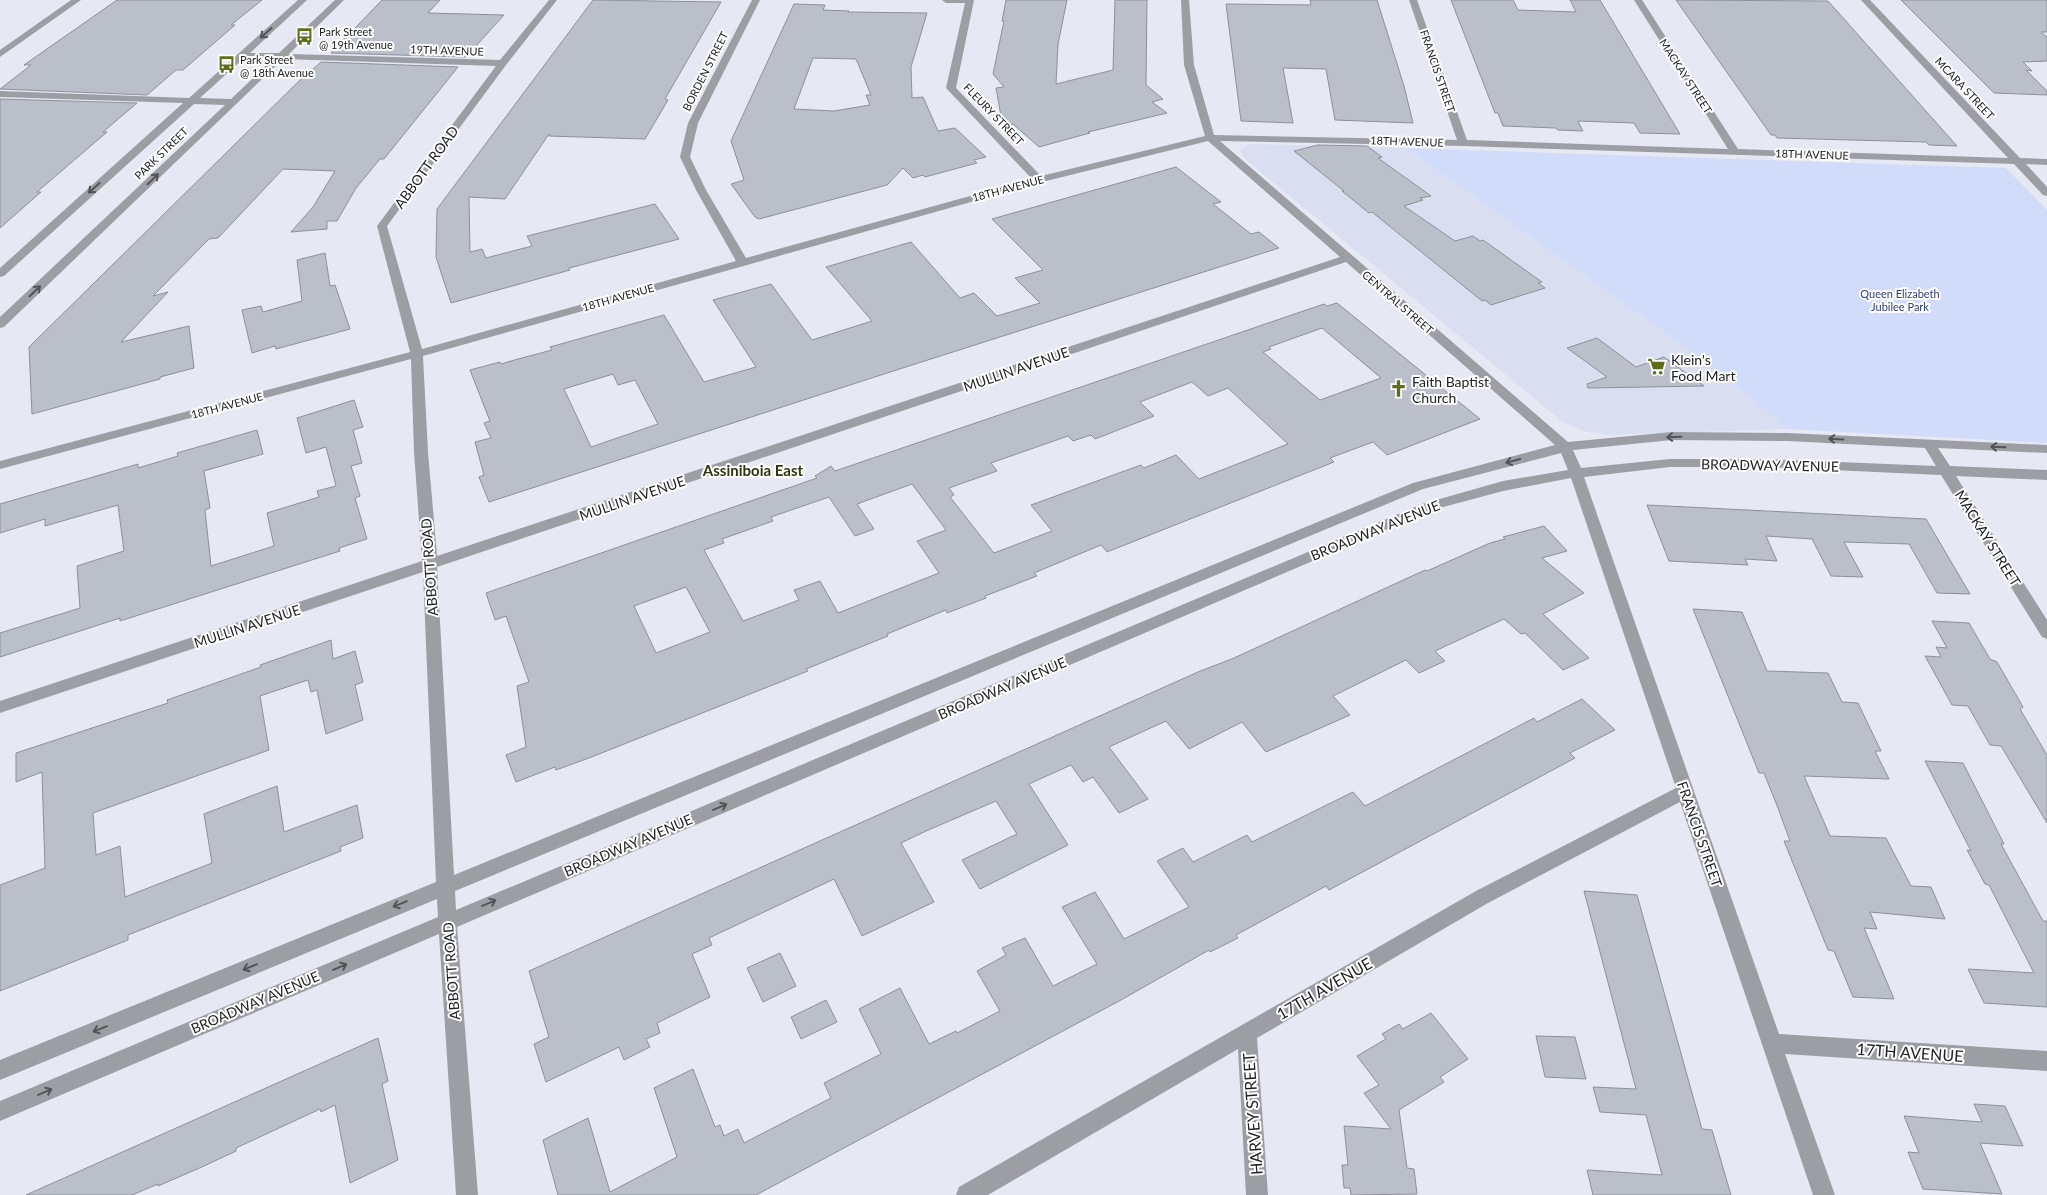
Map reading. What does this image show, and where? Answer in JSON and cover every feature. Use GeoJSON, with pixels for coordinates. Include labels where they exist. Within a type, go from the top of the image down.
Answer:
{"type":"FeatureCollection","features":[{"type":"Feature","properties":{"kind":"street"},"geometry":{"type":"LineString","coordinates":[[0,54],[77,0]]}},
{"type":"Feature","properties":{"kind":"street","name":"PARK STREET"},"geometry":{"type":"LineString","coordinates":[[0,274],[303,0]]}},
{"type":"Feature","properties":{"kind":"street","name":"PARK STREET"},"geometry":{"type":"LineString","coordinates":[[0,324],[340,0]]}},
{"type":"Feature","properties":{"kind":"street","name":"ABBOTT ROAD"},"geometry":{"type":"LineString","coordinates":[[467,1195],[445,886],[430,565],[421,452],[417,354],[382,226],[502,63],[553,0]]}},
{"type":"Feature","properties":{"kind":"street","name":"BORDEN STREET"},"geometry":{"type":"LineString","coordinates":[[742,262],[701,190],[685,157],[693,123],[756,0]]}},
{"type":"Feature","properties":{"kind":"street"},"geometry":{"type":"LineString","coordinates":[[946,0],[970,0]]}},
{"type":"Feature","properties":{"kind":"street","name":"FLEURY STREET"},"geometry":{"type":"LineString","coordinates":[[970,0],[951,88],[1039,180]]}},
{"type":"Feature","properties":{"kind":"street"},"geometry":{"type":"LineString","coordinates":[[1185,0],[1189,65],[1210,138]]}},
{"type":"Feature","properties":{"kind":"street","name":"FRANCIS STREET"},"geometry":{"type":"LineString","coordinates":[[1413,0],[1463,143]]}},
{"type":"Feature","properties":{"kind":"street","name":"MACKAY STREET"},"geometry":{"type":"LineString","coordinates":[[1638,0],[1735,152]]}},
{"type":"Feature","properties":{"kind":"street","name":"MCARA STREET"},"geometry":{"type":"LineString","coordinates":[[1865,0],[2047,193]]}},
{"type":"Feature","properties":{"kind":"street","name":"19TH AVENUE"},"geometry":{"type":"LineString","coordinates":[[241,55],[502,63]]}},
{"type":"Feature","properties":{"kind":"street"},"geometry":{"type":"LineString","coordinates":[[0,94],[233,102]]}},
{"type":"Feature","properties":{"kind":"street","name":"18TH AVENUE"},"geometry":{"type":"LineString","coordinates":[[0,465],[417,354],[1039,180],[1210,138],[1463,143],[2047,162]]}},
{"type":"Feature","properties":{"kind":"street","name":"CENTRAL STREET"},"geometry":{"type":"LineString","coordinates":[[1210,138],[1565,447],[1576,472]]}},
{"type":"Feature","properties":{"kind":"street","name":"MULLIN AVENUE"},"geometry":{"type":"LineString","coordinates":[[0,707],[1348,258]]}},
{"type":"Feature","properties":{"kind":"street","name":"BROADWAY AVENUE"},"geometry":{"type":"LineString","coordinates":[[0,1070],[1418,486],[1565,447],[1672,436],[1787,437],[2047,449]]}},
{"type":"Feature","properties":{"kind":"street","name":"MACKAY STREET"},"geometry":{"type":"LineString","coordinates":[[1929,444],[2047,633]]}},
{"type":"Feature","properties":{"kind":"street","name":"BROADWAY AVENUE"},"geometry":{"type":"LineString","coordinates":[[0,1110],[914,726],[1427,507],[1503,486],[1576,472],[1670,464],[1757,463],[2047,475]]}},
{"type":"Feature","properties":{"kind":"street","name":"FRANCIS STREET"},"geometry":{"type":"LineString","coordinates":[[1576,472],[1824,1195]]}},
{"type":"Feature","properties":{"kind":"street","name":"17TH AVENUE"},"geometry":{"type":"LineString","coordinates":[[967,1195],[1482,897],[1686,791]]}},
{"type":"Feature","properties":{"kind":"street","name":"HARVEY STREET"},"geometry":{"type":"LineString","coordinates":[[1247,1032],[1257,1195]]}},
{"type":"Feature","properties":{"kind":"street","name":"17TH AVENUE"},"geometry":{"type":"LineString","coordinates":[[1772,1043],[2047,1061]]}},
{"type":"Feature","properties":{"kind":"shaded area"},"geometry":{"type":"Polygon","coordinates":[[[1250,144],[1406,148],[1695,354],[1788,429],[1607,435],[1584,431],[1564,423],[1245,159],[1240,151],[1250,144]]]}},
{"type":"Feature","properties":{"kind":"green space","name":"Queen Elizabeth Jubilee Park"},"geometry":{"type":"Polygon","coordinates":[[[1406,148],[2006,168],[2047,210],[2047,443],[1788,429],[1695,354],[1406,148]]]}},
{"type":"Feature","properties":{"kind":"building"},"geometry":{"type":"Polygon","coordinates":[[[117,0],[262,0],[231,25],[235,25],[183,70],[176,70],[147,95],[0,89],[31,65],[24,65],[117,0]]]}},
{"type":"Feature","properties":{"kind":"building"},"geometry":{"type":"Polygon","coordinates":[[[382,0],[440,0],[428,13],[504,15],[466,57],[331,53],[382,0]]]}},
{"type":"Feature","properties":{"kind":"building"},"geometry":{"type":"Polygon","coordinates":[[[593,0],[721,2],[665,99],[668,100],[645,139],[549,136],[549,134],[505,199],[469,197],[470,252],[482,249],[486,258],[532,246],[527,236],[655,204],[679,239],[569,268],[570,270],[451,303],[436,257],[437,209],[593,0]]]}},
{"type":"Feature","properties":{"kind":"building"},"geometry":{"type":"Polygon","coordinates":[[[1006,0],[1067,0],[1058,44],[1056,84],[1113,70],[1115,0],[1147,0],[1146,85],[1163,99],[1152,102],[1167,113],[1088,132],[1090,133],[1039,147],[1013,124],[1003,127],[996,88],[1004,87],[993,74],[1004,21],[1002,21],[1006,0]]]}},
{"type":"Feature","properties":{"kind":"building"},"geometry":{"type":"Polygon","coordinates":[[[1310,0],[1377,0],[1404,86],[1413,123],[1335,120],[1326,69],[1283,68],[1293,123],[1241,121],[1226,4],[1311,5],[1310,0]]]}},
{"type":"Feature","properties":{"kind":"building"},"geometry":{"type":"Polygon","coordinates":[[[1451,0],[1513,0],[1518,10],[1576,12],[1570,0],[1600,0],[1680,134],[1640,133],[1634,123],[1578,121],[1583,131],[1503,126],[1498,113],[1495,113],[1451,0]]]}},
{"type":"Feature","properties":{"kind":"building"},"geometry":{"type":"Polygon","coordinates":[[[1676,0],[1828,1],[1957,146],[1929,145],[1926,142],[1777,138],[1775,135],[1771,135],[1676,0]]]}},
{"type":"Feature","properties":{"kind":"building"},"geometry":{"type":"Polygon","coordinates":[[[1901,0],[2047,0],[2047,32],[2041,32],[2047,37],[2047,61],[2023,62],[2032,71],[2026,70],[2047,91],[2047,95],[1994,93],[1901,0]]]}},
{"type":"Feature","properties":{"kind":"building"},"geometry":{"type":"Polygon","coordinates":[[[794,4],[825,5],[823,10],[927,13],[911,67],[912,98],[923,97],[938,131],[955,128],[986,157],[974,160],[977,163],[925,177],[923,175],[913,178],[903,168],[887,185],[759,219],[755,217],[731,184],[744,180],[731,141],[794,4]],[[813,58],[794,109],[834,111],[870,105],[866,95],[871,95],[856,59],[813,58]]]}},
{"type":"Feature","properties":{"kind":"building"},"geometry":{"type":"Polygon","coordinates":[[[321,62],[458,67],[384,159],[380,159],[356,188],[337,221],[327,221],[327,229],[291,232],[313,207],[335,171],[283,169],[218,238],[209,239],[153,296],[168,292],[121,342],[189,326],[194,368],[32,414],[29,347],[297,83],[321,62]]]}},
{"type":"Feature","properties":{"kind":"building"},"geometry":{"type":"Polygon","coordinates":[[[0,99],[137,103],[103,132],[107,132],[37,192],[41,192],[0,228],[0,99]]]}},
{"type":"Feature","properties":{"kind":"building"},"geometry":{"type":"Polygon","coordinates":[[[1318,145],[1367,146],[1382,157],[1378,158],[1431,196],[1420,198],[1423,200],[1404,206],[1455,241],[1473,236],[1480,241],[1483,240],[1542,282],[1538,283],[1545,288],[1491,305],[1485,300],[1482,301],[1372,212],[1369,213],[1294,151],[1318,145]]]}},
{"type":"Feature","properties":{"kind":"building"},"geometry":{"type":"Polygon","coordinates":[[[1176,167],[1221,202],[1213,204],[1251,234],[1259,232],[1279,248],[489,502],[479,477],[484,475],[475,442],[491,438],[484,423],[490,421],[470,370],[500,362],[501,364],[552,350],[550,347],[664,315],[704,382],[756,367],[713,300],[771,284],[812,340],[872,321],[826,267],[911,242],[960,298],[974,293],[997,316],[1040,303],[1015,278],[1043,270],[992,219],[1176,167]],[[613,374],[564,389],[591,447],[658,424],[635,380],[618,385],[613,374]]]}},
{"type":"Feature","properties":{"kind":"building"},"geometry":{"type":"Polygon","coordinates":[[[325,253],[330,286],[335,285],[350,329],[276,349],[275,346],[252,353],[242,310],[261,306],[263,312],[302,301],[297,260],[325,253]]]}},
{"type":"Feature","properties":{"kind":"building"},"geometry":{"type":"Polygon","coordinates":[[[1337,303],[1480,419],[1387,455],[1373,442],[1330,458],[1334,462],[1107,552],[1101,545],[1034,573],[1037,576],[985,596],[986,598],[947,613],[946,610],[887,634],[888,636],[806,669],[808,671],[589,758],[556,770],[555,767],[516,782],[506,755],[526,747],[517,686],[529,682],[506,616],[495,620],[486,593],[817,478],[815,476],[831,466],[835,471],[1321,305],[1327,306],[1337,303]],[[1322,328],[1269,347],[1271,349],[1263,352],[1320,400],[1381,378],[1322,328]],[[1192,382],[1140,402],[1154,416],[1095,439],[1091,435],[1073,441],[1068,436],[991,463],[997,471],[949,488],[954,495],[950,497],[994,553],[1052,531],[1031,505],[1141,465],[1144,468],[1176,455],[1199,479],[1288,444],[1228,388],[1208,396],[1192,382]],[[912,484],[857,504],[874,529],[855,536],[829,497],[771,517],[773,521],[722,539],[724,543],[704,550],[743,621],[799,600],[794,590],[820,581],[838,613],[939,573],[917,541],[946,530],[912,484]],[[686,587],[634,606],[656,653],[710,632],[686,587]]]}},
{"type":"Feature","properties":{"kind":"building"},"geometry":{"type":"Polygon","coordinates":[[[1597,338],[1636,367],[1664,357],[1704,386],[1588,388],[1587,384],[1607,377],[1567,348],[1597,338]]]}},
{"type":"Feature","properties":{"kind":"building"},"geometry":{"type":"Polygon","coordinates":[[[354,400],[363,427],[353,430],[362,463],[351,466],[360,496],[355,498],[367,539],[339,548],[340,551],[120,621],[120,618],[0,657],[0,633],[80,608],[77,566],[124,551],[118,505],[45,526],[45,519],[0,533],[0,504],[138,464],[138,468],[178,456],[177,453],[257,430],[263,454],[204,471],[210,508],[205,510],[211,566],[274,546],[267,513],[319,497],[317,491],[336,486],[326,447],[306,453],[297,418],[354,400]]]}},
{"type":"Feature","properties":{"kind":"building"},"geometry":{"type":"Polygon","coordinates":[[[1647,505],[1926,519],[1970,594],[1937,593],[1909,544],[1844,542],[1863,577],[1831,576],[1812,539],[1766,536],[1777,561],[1745,559],[1748,565],[1669,561],[1647,505]]]}},
{"type":"Feature","properties":{"kind":"building"},"geometry":{"type":"Polygon","coordinates":[[[1544,526],[1567,551],[1542,558],[1584,593],[1543,614],[1589,658],[1563,670],[1525,633],[1521,634],[1504,619],[1435,651],[1445,661],[1419,673],[1406,660],[1333,696],[1350,715],[1266,752],[1242,722],[1189,749],[1166,721],[1109,747],[1148,799],[1119,813],[1093,777],[1083,782],[1071,765],[1029,784],[1068,845],[980,889],[962,860],[1017,834],[996,801],[926,831],[901,843],[934,902],[862,936],[834,879],[709,938],[712,945],[692,954],[710,997],[657,1023],[660,1033],[646,1039],[650,1047],[624,1060],[619,1047],[546,1082],[534,1044],[549,1037],[529,971],[1198,672],[1234,658],[1425,570],[1427,571],[1490,543],[1505,539],[1503,537],[1544,526]]]}},
{"type":"Feature","properties":{"kind":"building"},"geometry":{"type":"Polygon","coordinates":[[[1693,609],[1742,612],[1767,671],[1828,673],[1842,702],[1858,703],[1881,751],[1875,751],[1889,779],[1804,776],[1830,836],[1886,838],[1911,886],[1931,887],[1945,919],[1870,912],[1877,929],[1864,928],[1894,999],[1853,997],[1834,951],[1828,950],[1784,841],[1790,841],[1778,808],[1764,773],[1759,773],[1693,609]]]}},
{"type":"Feature","properties":{"kind":"building"},"geometry":{"type":"Polygon","coordinates":[[[1932,621],[1969,623],[1990,659],[1997,662],[2023,707],[2020,709],[2047,755],[2047,823],[2001,746],[1990,745],[1968,706],[1952,705],[1925,656],[1941,657],[1936,647],[1947,648],[1932,621]]]}},
{"type":"Feature","properties":{"kind":"building"},"geometry":{"type":"Polygon","coordinates":[[[331,640],[333,659],[355,651],[363,682],[355,685],[363,720],[326,734],[317,690],[311,692],[308,680],[260,696],[269,750],[93,813],[96,855],[120,846],[125,897],[212,863],[204,814],[277,786],[284,832],[357,805],[363,838],[340,847],[341,851],[128,935],[128,940],[0,991],[0,885],[45,868],[42,772],[16,782],[16,753],[168,703],[167,700],[331,640]]]}},
{"type":"Feature","properties":{"kind":"building"},"geometry":{"type":"Polygon","coordinates":[[[1582,699],[1615,730],[1570,753],[1575,758],[1329,890],[1326,886],[1236,935],[1238,938],[1210,952],[1209,950],[1121,1000],[756,1195],[558,1195],[543,1140],[588,1118],[610,1192],[677,1157],[654,1088],[693,1069],[715,1127],[720,1125],[724,1136],[738,1129],[744,1143],[831,1098],[824,1083],[881,1054],[859,1009],[900,988],[929,1044],[956,1031],[957,1033],[1000,1011],[977,971],[1006,955],[1002,948],[1025,938],[1053,986],[1097,964],[1062,907],[1095,892],[1124,939],[1189,907],[1157,861],[1183,848],[1193,862],[1247,835],[1252,842],[1353,792],[1365,806],[1534,718],[1537,722],[1582,699]]]}},
{"type":"Feature","properties":{"kind":"building"},"geometry":{"type":"Polygon","coordinates":[[[1925,761],[1963,763],[2004,844],[2001,844],[2043,921],[2047,921],[2047,1007],[1984,1003],[1968,969],[2034,973],[1989,885],[1985,884],[1967,850],[1971,851],[1925,761]]]}},
{"type":"Feature","properties":{"kind":"building"},"geometry":{"type":"Polygon","coordinates":[[[1584,891],[1637,895],[1702,1129],[1712,1130],[1731,1195],[1593,1195],[1587,1170],[1662,1175],[1646,1115],[1600,1112],[1593,1087],[1636,1089],[1584,891]]]}},
{"type":"Feature","properties":{"kind":"building"},"geometry":{"type":"Polygon","coordinates":[[[780,953],[796,986],[763,1002],[747,968],[780,953]]]}},
{"type":"Feature","properties":{"kind":"building"},"geometry":{"type":"Polygon","coordinates":[[[826,1000],[837,1022],[801,1039],[791,1017],[826,1000]]]}},
{"type":"Feature","properties":{"kind":"building"},"geometry":{"type":"Polygon","coordinates":[[[1431,1013],[1468,1059],[1440,1077],[1444,1082],[1399,1110],[1407,1168],[1414,1169],[1417,1194],[1351,1195],[1350,1188],[1344,1188],[1342,1165],[1348,1165],[1344,1126],[1391,1129],[1364,1093],[1379,1085],[1357,1056],[1386,1039],[1382,1034],[1399,1024],[1403,1029],[1431,1013]]]}},
{"type":"Feature","properties":{"kind":"building"},"geometry":{"type":"Polygon","coordinates":[[[1536,1036],[1575,1037],[1586,1079],[1545,1077],[1536,1036]]]}},
{"type":"Feature","properties":{"kind":"building"},"geometry":{"type":"Polygon","coordinates":[[[378,1038],[388,1081],[382,1084],[398,1160],[350,1183],[335,1105],[321,1112],[320,1109],[236,1148],[236,1151],[204,1166],[132,1195],[26,1195],[378,1038]]]}},
{"type":"Feature","properties":{"kind":"building"},"geometry":{"type":"Polygon","coordinates":[[[1974,1104],[2005,1106],[2023,1146],[1980,1143],[2002,1194],[1923,1189],[1908,1152],[1919,1153],[1904,1116],[1982,1122],[1974,1104]]]}},
{"type":"Feature","properties":{"kind":"place","name":"Park Street @ 19th Avenue"},"geometry":{"type":"Point","coordinates":[305,37]}},
{"type":"Feature","properties":{"kind":"place","name":"Park Street @ 18th Avenue"},"geometry":{"type":"Point","coordinates":[226,65]}},
{"type":"Feature","properties":{"kind":"place","name":"Klein's Food Mart"},"geometry":{"type":"Point","coordinates":[1657,367]}},
{"type":"Feature","properties":{"kind":"place","name":"Faith Baptist Church"},"geometry":{"type":"Point","coordinates":[1398,389]}},
{"type":"Feature","properties":{"kind":"district","name":"Assiniboia East"},"geometry":{"type":"Point","coordinates":[753,470]}}]}
